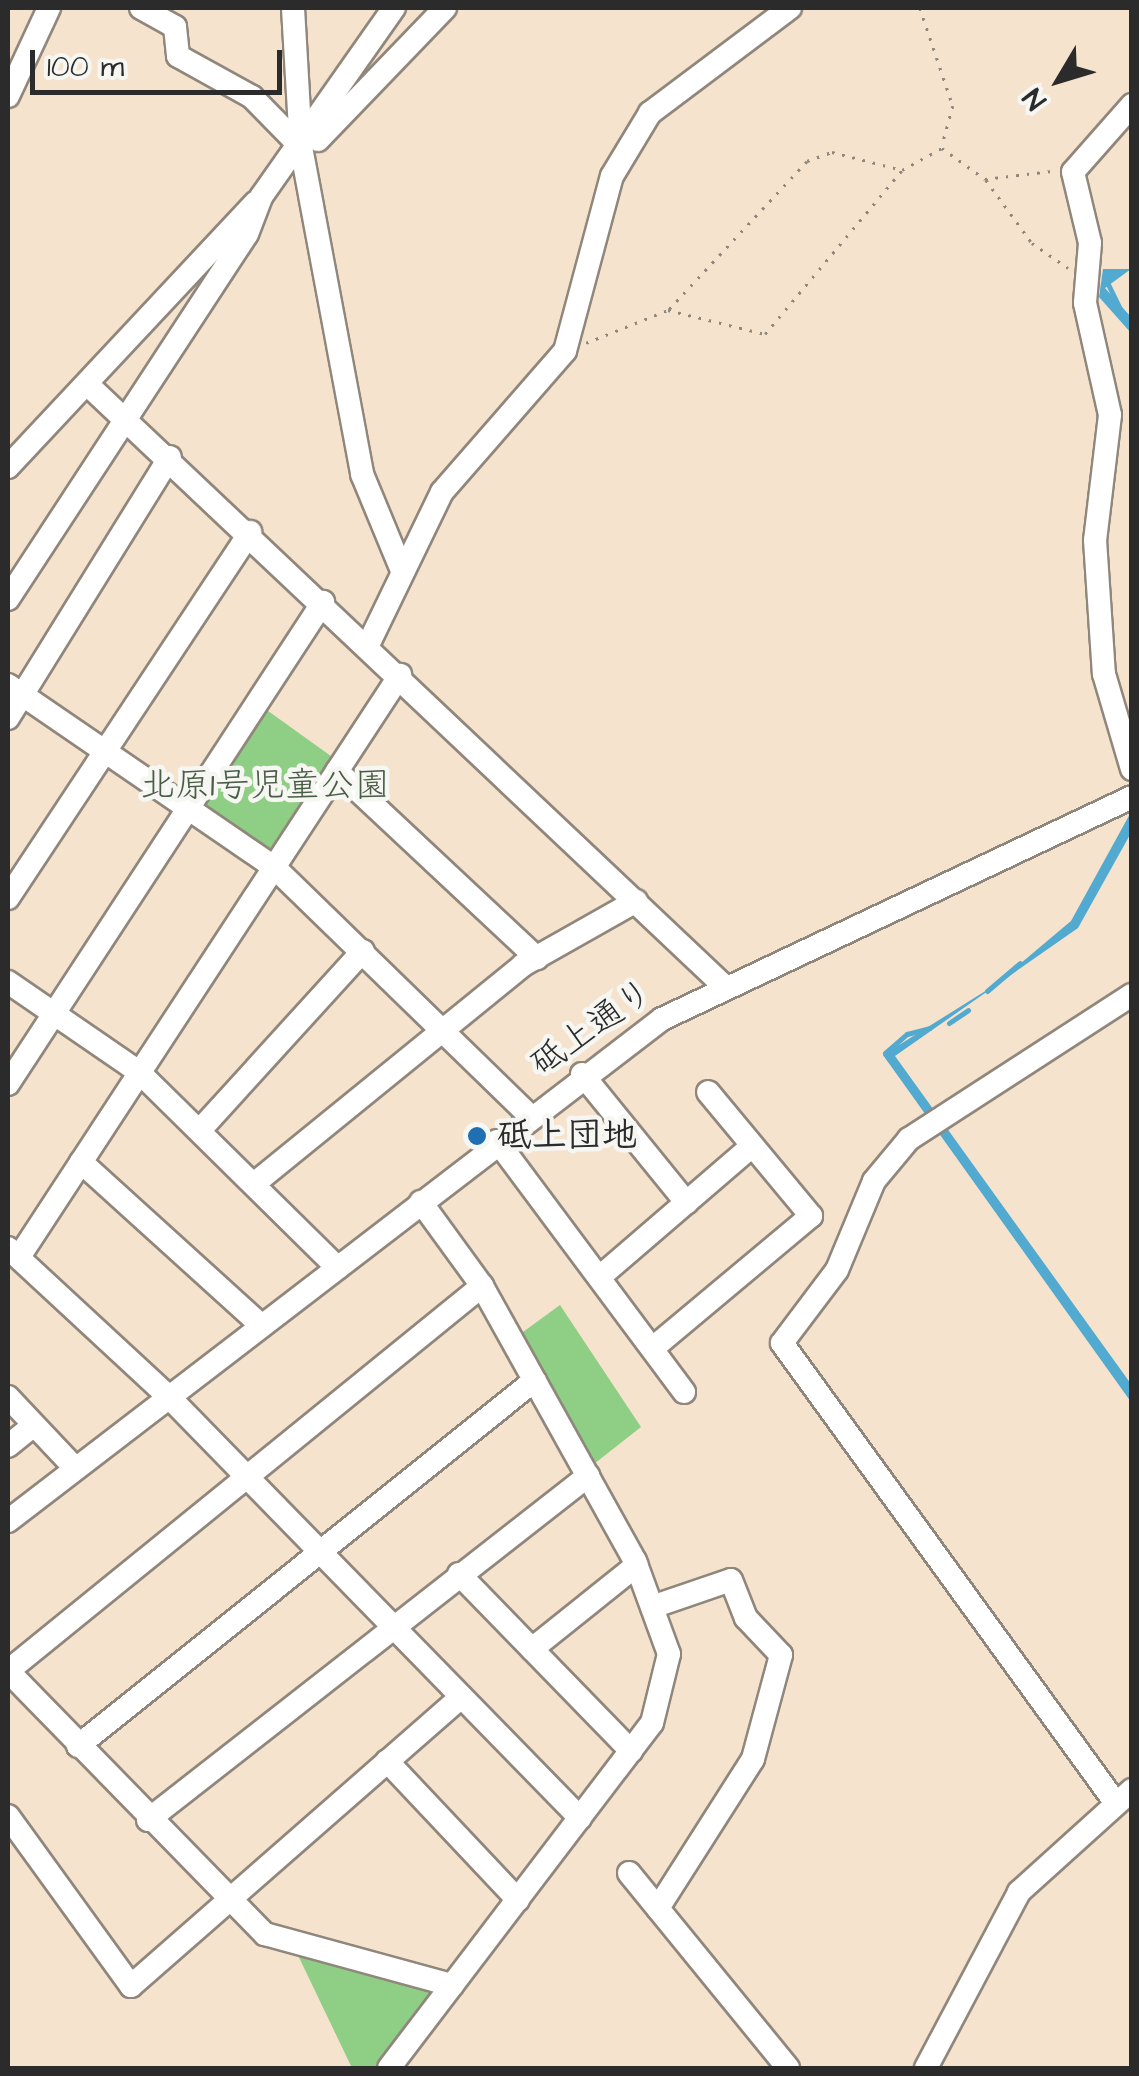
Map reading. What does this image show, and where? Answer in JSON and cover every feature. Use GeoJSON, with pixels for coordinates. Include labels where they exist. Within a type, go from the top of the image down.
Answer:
{"type":"FeatureCollection","features":[{"type":"Feature","properties":{"kind":"street"},"geometry":{"type":"LineString","coordinates":[[8,96],[49,8]]}},
{"type":"Feature","properties":{"kind":"street"},"geometry":{"type":"LineString","coordinates":[[141,8],[175,28],[178,56],[252,97],[301,147]]}},
{"type":"Feature","properties":{"kind":"street"},"geometry":{"type":"LineString","coordinates":[[293,8],[301,147],[362,474],[401,568]]}},
{"type":"Feature","properties":{"kind":"street"},"geometry":{"type":"LineString","coordinates":[[8,467],[261,197],[301,147],[394,8]]}},
{"type":"Feature","properties":{"kind":"street"},"geometry":{"type":"LineString","coordinates":[[301,147],[319,140],[445,8]]}},
{"type":"Feature","properties":{"kind":"street"},"geometry":{"type":"LineString","coordinates":[[368,645],[401,568],[442,492],[566,351],[612,176],[650,112],[790,8]]}},
{"type":"Feature","properties":{"kind":"street"},"geometry":{"type":"LineString","coordinates":[[1132,105],[1073,172],[1090,243],[1087,280],[1110,414],[1095,540],[1104,674],[1132,769]]}},
{"type":"Feature","properties":{"kind":"street"},"geometry":{"type":"LineString","coordinates":[[8,599],[247,234],[261,197]]}},
{"type":"Feature","properties":{"kind":"street"},"geometry":{"type":"LineString","coordinates":[[87,384],[250,532],[722,984]]}},
{"type":"Feature","properties":{"kind":"street"},"geometry":{"type":"LineString","coordinates":[[8,718],[15,690],[170,457]]}},
{"type":"Feature","properties":{"kind":"street"},"geometry":{"type":"LineString","coordinates":[[8,898],[250,532]]}},
{"type":"Feature","properties":{"kind":"street"},"geometry":{"type":"LineString","coordinates":[[8,1084],[323,602]]}},
{"type":"Feature","properties":{"kind":"street"},"geometry":{"type":"LineString","coordinates":[[400,675],[80,1162],[13,1253],[170,1398],[316,1554],[580,1818]]}},
{"type":"Feature","properties":{"kind":"street"},"geometry":{"type":"LineString","coordinates":[[15,690],[275,868],[530,1115]]}},
{"type":"Feature","properties":{"kind":"street"},"geometry":{"type":"LineString","coordinates":[[337,772],[536,958]]}},
{"type":"Feature","properties":{"kind":"street","name":"砥上通り"},"geometry":{"type":"LineString","coordinates":[[8,1521],[338,1268],[582,1074],[722,984],[1132,797]]}},
{"type":"Feature","properties":{"kind":"street"},"geometry":{"type":"LineString","coordinates":[[256,1182],[536,958],[636,901]]}},
{"type":"Feature","properties":{"kind":"street"},"geometry":{"type":"LineString","coordinates":[[200,1130],[362,951]]}},
{"type":"Feature","properties":{"kind":"street"},"geometry":{"type":"LineString","coordinates":[[8,982],[139,1072],[256,1182],[338,1268]]}},
{"type":"Feature","properties":{"kind":"street"},"geometry":{"type":"LineString","coordinates":[[926,2068],[1019,1892],[1123,1796],[782,1343],[837,1270],[874,1180],[909,1139],[1132,995]]}},
{"type":"Feature","properties":{"kind":"street"},"geometry":{"type":"LineString","coordinates":[[582,1074],[687,1203]]}},
{"type":"Feature","properties":{"kind":"street"},"geometry":{"type":"LineString","coordinates":[[653,1348],[811,1216],[708,1092]]}},
{"type":"Feature","properties":{"kind":"street"},"geometry":{"type":"LineString","coordinates":[[497,1141],[602,1275],[684,1392]]}},
{"type":"Feature","properties":{"kind":"street"},"geometry":{"type":"LineString","coordinates":[[602,1275],[752,1146]]}},
{"type":"Feature","properties":{"kind":"street"},"geometry":{"type":"LineString","coordinates":[[80,1162],[262,1326]]}},
{"type":"Feature","properties":{"kind":"street"},"geometry":{"type":"LineString","coordinates":[[389,2068],[652,1723],[669,1654],[637,1565],[482,1286],[421,1202]]}},
{"type":"Feature","properties":{"kind":"street"},"geometry":{"type":"LineString","coordinates":[[452,1985],[284,1945],[226,1902],[8,1671],[250,1483],[482,1286]]}},
{"type":"Feature","properties":{"kind":"street"},"geometry":{"type":"LineString","coordinates":[[78,1746],[534,1380]]}},
{"type":"Feature","properties":{"kind":"street"},"geometry":{"type":"LineString","coordinates":[[8,1397],[75,1468]]}},
{"type":"Feature","properties":{"kind":"street"},"geometry":{"type":"LineString","coordinates":[[8,1446],[34,1425]]}},
{"type":"Feature","properties":{"kind":"street"},"geometry":{"type":"LineString","coordinates":[[148,1820],[588,1476]]}},
{"type":"Feature","properties":{"kind":"street"},"geometry":{"type":"LineString","coordinates":[[532,1649],[637,1565]]}},
{"type":"Feature","properties":{"kind":"street"},"geometry":{"type":"LineString","coordinates":[[460,1574],[631,1751]]}},
{"type":"Feature","properties":{"kind":"street"},"geometry":{"type":"LineString","coordinates":[[652,1607],[731,1580],[746,1618],[782,1655],[752,1759],[658,1908]]}},
{"type":"Feature","properties":{"kind":"street"},"geometry":{"type":"LineString","coordinates":[[8,1816],[131,1986],[460,1697]]}},
{"type":"Feature","properties":{"kind":"street"},"geometry":{"type":"LineString","coordinates":[[388,1761],[518,1900]]}},
{"type":"Feature","properties":{"kind":"street"},"geometry":{"type":"LineString","coordinates":[[629,1872],[788,2068]]}},
{"type":"Feature","properties":{"kind":"path"},"geometry":{"type":"LineString","coordinates":[[668,310],[765,334],[902,170],[942,148],[952,106],[920,8]]}},
{"type":"Feature","properties":{"kind":"path"},"geometry":{"type":"LineString","coordinates":[[942,148],[986,178],[1032,243],[1087,280]]}},
{"type":"Feature","properties":{"kind":"path"},"geometry":{"type":"LineString","coordinates":[[566,351],[668,310],[807,160],[832,152],[902,170]]}},
{"type":"Feature","properties":{"kind":"path"},"geometry":{"type":"LineString","coordinates":[[986,178],[1073,172]]}},
{"type":"Feature","properties":{"kind":"green space","name":"北原1号児童公園"},"geometry":{"type":"Polygon","coordinates":[[[257,703],[342,764],[275,868],[189,806],[257,703]]]}},
{"type":"Feature","properties":{"kind":"green space"},"geometry":{"type":"Polygon","coordinates":[[[560,1305],[641,1427],[585,1471],[512,1340],[560,1305]]]}},
{"type":"Feature","properties":{"kind":"green space"},"geometry":{"type":"Polygon","coordinates":[[[294,1947],[452,1985],[389,2068],[352,2068],[294,1947]]]}},
{"type":"Feature","properties":{"kind":"water"},"geometry":{"type":"Polygon","coordinates":[[[1103,269],[1131,269],[1105,288],[1131,317],[1131,333],[1099,297],[1103,269]]]}},
{"type":"Feature","properties":{"kind":"water"},"geometry":{"type":"Polygon","coordinates":[[[1131,812],[1131,833],[1078,928],[895,1056],[1131,1384],[1131,1402],[883,1055],[995,985],[1071,921],[1131,812]]]}},
{"type":"Feature","properties":{"kind":"waterway"},"geometry":{"type":"LineString","coordinates":[[1105,278],[1119,307]]}},
{"type":"Feature","properties":{"kind":"waterway"},"geometry":{"type":"LineString","coordinates":[[987,991],[1020,963]]}},
{"type":"Feature","properties":{"kind":"waterway"},"geometry":{"type":"LineString","coordinates":[[949,1023],[968,1010]]}},
{"type":"Feature","properties":{"kind":"waterway"},"geometry":{"type":"LineString","coordinates":[[889,1059],[885,1053],[907,1034],[929,1028]]}},
{"type":"Feature","properties":{"kind":"place","name":"砥上団地"},"geometry":{"type":"Point","coordinates":[477,1136]}}]}
